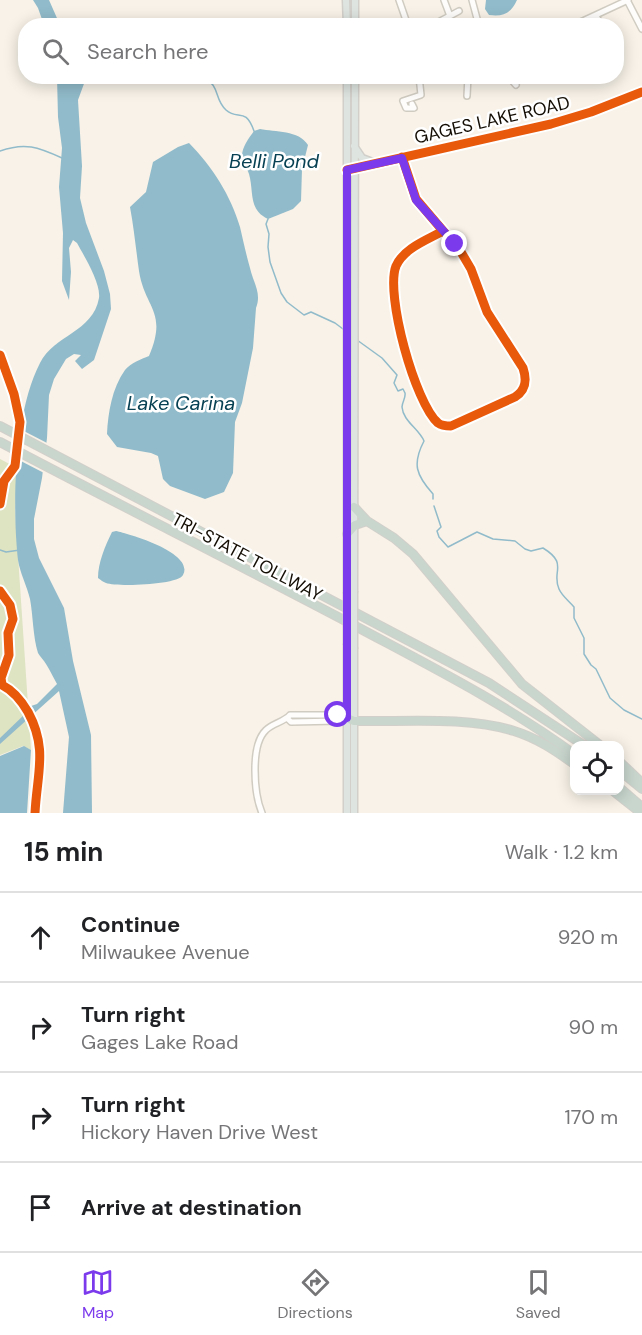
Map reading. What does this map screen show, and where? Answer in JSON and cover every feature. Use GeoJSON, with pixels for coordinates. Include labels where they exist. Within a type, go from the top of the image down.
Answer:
{"type":"FeatureCollection","features":[{"type":"Feature","properties":{"kind":"highway","name":"TRI-STATE TOLLWAY"},"geometry":{"type":"LineString","coordinates":[[0,426],[182,524],[489,683],[577,741]]}},
{"type":"Feature","properties":{"kind":"highway","name":"TRI-STATE TOLLWAY"},"geometry":{"type":"LineString","coordinates":[[0,442],[474,689],[524,719],[570,751]]}},
{"type":"Feature","properties":{"kind":"highway"},"geometry":{"type":"LineString","coordinates":[[354,507],[367,521],[413,554],[522,684],[595,741]]}},
{"type":"Feature","properties":{"kind":"highway"},"geometry":{"type":"LineString","coordinates":[[347,534],[355,525],[367,521]]}},
{"type":"Feature","properties":{"kind":"highway"},"geometry":{"type":"LineString","coordinates":[[351,720],[462,722],[500,727],[533,738],[570,761]]}},
{"type":"Feature","properties":{"kind":"highway"},"geometry":{"type":"LineString","coordinates":[[624,766],[642,783]]}},
{"type":"Feature","properties":{"kind":"highway"},"geometry":{"type":"LineString","coordinates":[[624,774],[642,789]]}},
{"type":"Feature","properties":{"kind":"highway"},"geometry":{"type":"LineString","coordinates":[[624,791],[642,807]]}},
{"type":"Feature","properties":{"kind":"highway"},"geometry":{"type":"LineString","coordinates":[[618,795],[641,813]]}},
{"type":"Feature","properties":{"kind":"main road"},"geometry":{"type":"LineString","coordinates":[[346,0],[347,18]]}},
{"type":"Feature","properties":{"kind":"main road"},"geometry":{"type":"LineString","coordinates":[[355,0],[355,18]]}},
{"type":"Feature","properties":{"kind":"main road"},"geometry":{"type":"LineString","coordinates":[[347,84],[355,525],[354,649],[347,813]]}},
{"type":"Feature","properties":{"kind":"main road"},"geometry":{"type":"LineString","coordinates":[[354,813],[347,645],[347,534],[350,169],[354,146],[355,84]]}},
{"type":"Feature","properties":{"kind":"main road"},"geometry":{"type":"LineString","coordinates":[[354,146],[362,158],[375,164]]}},
{"type":"Feature","properties":{"kind":"street"},"geometry":{"type":"LineString","coordinates":[[399,0],[405,18]]}},
{"type":"Feature","properties":{"kind":"street"},"geometry":{"type":"LineString","coordinates":[[444,0],[450,16]]}},
{"type":"Feature","properties":{"kind":"street"},"geometry":{"type":"LineString","coordinates":[[472,0],[477,18]]}},
{"type":"Feature","properties":{"kind":"street"},"geometry":{"type":"LineString","coordinates":[[591,18],[627,0],[642,29]]}},
{"type":"Feature","properties":{"kind":"street"},"geometry":{"type":"LineString","coordinates":[[446,18],[459,11]]}},
{"type":"Feature","properties":{"kind":"street"},"geometry":{"type":"LineString","coordinates":[[412,104],[414,108],[406,108],[403,101],[421,95],[420,84]]}},
{"type":"Feature","properties":{"kind":"street"},"geometry":{"type":"LineString","coordinates":[[467,96],[468,84]]}},
{"type":"Feature","properties":{"kind":"street","name":"GAGES LAKE ROAD"},"geometry":{"type":"LineString","coordinates":[[350,169],[566,120],[642,92]]}},
{"type":"Feature","properties":{"kind":"street"},"geometry":{"type":"LineString","coordinates":[[402,158],[416,200],[443,231],[461,252],[471,269],[487,312],[525,374],[525,384],[519,394],[459,424],[445,426],[431,414],[414,376],[395,308],[393,277],[396,265],[406,253],[443,231]]}},
{"type":"Feature","properties":{"kind":"street"},"geometry":{"type":"LineString","coordinates":[[262,813],[256,785],[257,743],[267,729],[288,719],[291,722],[351,720]]}},
{"type":"Feature","properties":{"kind":"green space"},"geometry":{"type":"Polygon","coordinates":[[[0,459],[17,468],[15,511],[31,750],[23,746],[0,755],[0,459]]]}},
{"type":"Feature","properties":{"kind":"water"},"geometry":{"type":"Polygon","coordinates":[[[33,0],[49,0],[57,18],[42,18],[33,0]]]}},
{"type":"Feature","properties":{"kind":"water"},"geometry":{"type":"Polygon","coordinates":[[[486,0],[517,0],[512,8],[503,15],[489,15],[485,9],[486,0]]]}},
{"type":"Feature","properties":{"kind":"water"},"geometry":{"type":"Polygon","coordinates":[[[57,84],[84,84],[78,100],[82,166],[80,198],[86,223],[104,271],[111,309],[94,360],[82,369],[75,361],[81,355],[74,354],[66,359],[54,379],[49,395],[47,438],[34,519],[34,539],[39,558],[64,608],[73,661],[91,735],[92,813],[63,813],[69,737],[59,691],[0,744],[0,738],[31,706],[37,704],[57,684],[38,653],[30,599],[18,560],[15,486],[25,407],[31,384],[46,354],[89,319],[99,298],[91,270],[77,243],[73,240],[69,248],[71,272],[69,300],[62,281],[63,233],[59,187],[62,148],[57,84]]]}},
{"type":"Feature","properties":{"kind":"water","name":"Belli Pond"},"geometry":{"type":"Polygon","coordinates":[[[260,129],[293,134],[308,145],[302,169],[301,201],[293,209],[268,219],[257,211],[249,174],[242,156],[244,146],[254,131],[260,129]]]}},
{"type":"Feature","properties":{"kind":"water","name":"Lake Carina"},"geometry":{"type":"Polygon","coordinates":[[[189,143],[213,172],[231,204],[240,227],[258,297],[253,348],[242,403],[235,422],[233,473],[224,492],[205,499],[170,486],[163,479],[158,456],[117,447],[107,434],[110,409],[117,385],[127,368],[136,361],[149,356],[156,329],[156,319],[139,271],[130,207],[146,192],[153,162],[189,143]]]}},
{"type":"Feature","properties":{"kind":"water"},"geometry":{"type":"Polygon","coordinates":[[[116,531],[147,540],[171,552],[180,559],[184,567],[183,575],[170,581],[147,584],[122,585],[103,582],[98,578],[98,572],[104,549],[112,532],[116,531]]]}},
{"type":"Feature","properties":{"kind":"water"},"geometry":{"type":"Polygon","coordinates":[[[24,746],[31,750],[27,813],[0,813],[0,756],[24,746]]]}},
{"type":"Feature","properties":{"kind":"pier"},"geometry":{"type":"Polygon","coordinates":[[[18,428],[49,444],[46,474],[15,458],[18,428]]]}},
{"type":"Feature","properties":{"kind":"waterway"},"geometry":{"type":"LineString","coordinates":[[212,84],[222,106],[230,113],[248,119],[254,131]]}},
{"type":"Feature","properties":{"kind":"waterway"},"geometry":{"type":"LineString","coordinates":[[0,151],[24,146],[46,151],[62,158]]}},
{"type":"Feature","properties":{"kind":"waterway"},"geometry":{"type":"LineString","coordinates":[[268,219],[266,224],[269,234],[270,262],[281,293],[287,302],[304,315],[311,312],[343,329]]}},
{"type":"Feature","properties":{"kind":"waterway"},"geometry":{"type":"LineString","coordinates":[[357,340],[382,358],[397,375],[394,383],[398,391],[403,389],[405,393],[403,412],[424,441],[417,463],[420,475],[433,494],[433,499]]}},
{"type":"Feature","properties":{"kind":"waterway"},"geometry":{"type":"LineString","coordinates":[[434,506],[441,527],[437,531],[439,537],[448,547],[477,532],[493,539],[515,541],[531,551],[543,548],[551,554],[557,563],[559,589],[574,607],[574,618],[584,638],[584,654],[596,669],[610,698],[624,710],[642,719]]}},
{"type":"Feature","properties":{"kind":"waterway"},"geometry":{"type":"LineString","coordinates":[[0,550],[6,552],[20,550]]}},
{"type":"Feature","properties":{"kind":"cycle path"},"geometry":{"type":"LineString","coordinates":[[347,170],[551,124],[591,112],[642,92]]}},
{"type":"Feature","properties":{"kind":"cycle path"},"geometry":{"type":"LineString","coordinates":[[402,157],[416,199],[461,252],[471,269],[487,312],[524,372],[523,388],[515,397],[451,426],[438,423],[429,412],[420,394],[398,323],[394,280],[396,266],[404,254],[443,231]]}},
{"type":"Feature","properties":{"kind":"cycle path"},"geometry":{"type":"LineString","coordinates":[[0,355],[14,394],[20,422],[15,466],[4,481],[0,504]]}},
{"type":"Feature","properties":{"kind":"cycle path"},"geometry":{"type":"LineString","coordinates":[[0,591],[10,605],[13,619],[8,633],[9,655],[1,678],[2,685]]}},
{"type":"Feature","properties":{"kind":"cycle path"},"geometry":{"type":"LineString","coordinates":[[2,685],[14,693],[23,704],[38,738],[40,761],[35,813]]}},
{"type":"Feature","properties":{"kind":"route"},"geometry":{"type":"LineString","coordinates":[[338,715],[347,718],[347,170],[402,158],[416,200],[455,244]]}}]}
